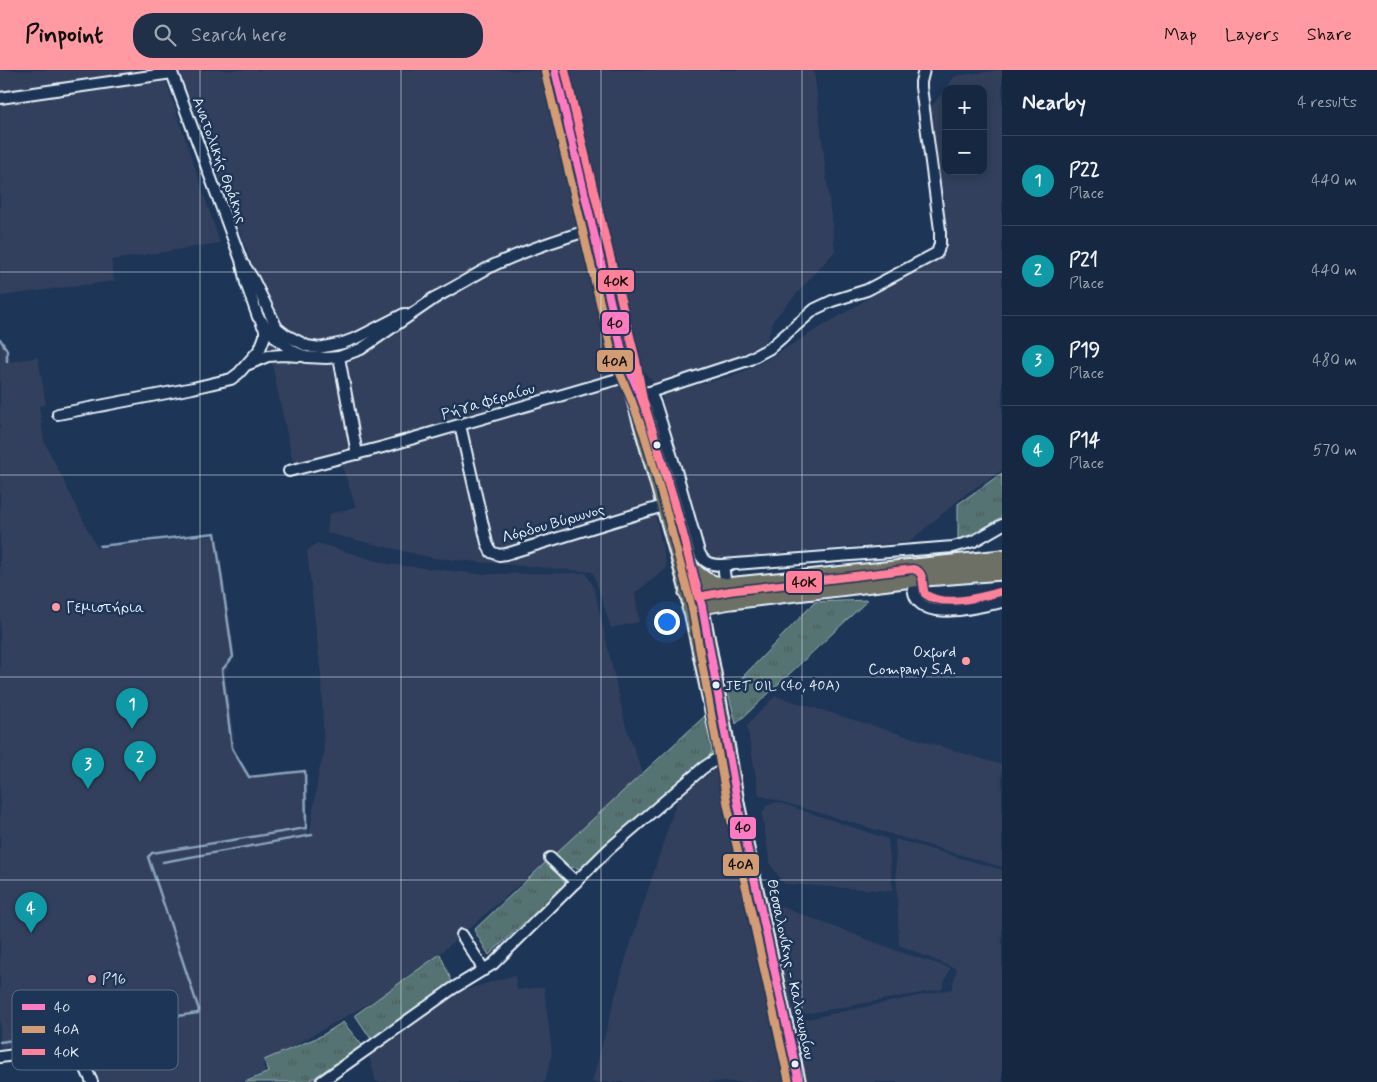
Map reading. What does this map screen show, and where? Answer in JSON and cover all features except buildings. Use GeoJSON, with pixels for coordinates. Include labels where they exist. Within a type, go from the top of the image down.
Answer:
{"type":"FeatureCollection","features":[{"type":"Feature","properties":{"kind":"highway"},"geometry":{"type":"LineString","coordinates":[[693,570],[708,582],[726,586],[1002,558]]}},
{"type":"Feature","properties":{"kind":"highway"},"geometry":{"type":"LineString","coordinates":[[694,600],[731,601],[913,579],[1002,572]]}},
{"type":"Feature","properties":{"kind":"highway"},"geometry":{"type":"LineString","coordinates":[[694,600],[726,586]]}},
{"type":"Feature","properties":{"kind":"main road"},"geometry":{"type":"LineString","coordinates":[[555,70],[592,229],[626,362],[641,396]]}},
{"type":"Feature","properties":{"kind":"main road","name":"Θεσσαλονίκης - Καλοχωρίου"},"geometry":{"type":"LineString","coordinates":[[626,362],[628,376],[641,396],[653,431],[676,503],[693,570],[694,600],[712,714],[720,751],[738,805]]}},
{"type":"Feature","properties":{"kind":"main road","name":"Θεσσαλονίκης - Καλοχωρίου"},"geometry":{"type":"LineString","coordinates":[[641,396],[664,506],[694,600],[720,700],[738,805],[799,1082]]}},
{"type":"Feature","properties":{"kind":"street"},"geometry":{"type":"LineString","coordinates":[[641,396],[748,360],[770,348],[815,309],[832,301],[866,290],[937,253],[940,244],[940,230],[921,87],[924,70]]}},
{"type":"Feature","properties":{"kind":"street","name":"Ανατολικής Θράκης"},"geometry":{"type":"LineString","coordinates":[[172,71],[240,260],[258,317],[277,339],[293,351],[306,357],[339,357],[361,349],[438,296]]}},
{"type":"Feature","properties":{"kind":"street"},"geometry":{"type":"LineString","coordinates":[[0,98],[172,71]]}},
{"type":"Feature","properties":{"kind":"street","name":"Ανατολικής Θράκης"},"geometry":{"type":"LineString","coordinates":[[240,260],[253,279],[277,328],[307,346],[319,348],[359,337],[493,266],[550,242],[592,229]]}},
{"type":"Feature","properties":{"kind":"street"},"geometry":{"type":"LineString","coordinates":[[58,414],[232,378],[248,364],[260,349],[265,336],[265,329],[258,317]]}},
{"type":"Feature","properties":{"kind":"street"},"geometry":{"type":"LineString","coordinates":[[268,356],[274,349],[277,339],[277,328]]}},
{"type":"Feature","properties":{"kind":"street"},"geometry":{"type":"LineString","coordinates":[[260,349],[277,339],[293,339]]}},
{"type":"Feature","properties":{"kind":"street"},"geometry":{"type":"LineString","coordinates":[[248,364],[268,356],[306,357]]}},
{"type":"Feature","properties":{"kind":"street"},"geometry":{"type":"LineString","coordinates":[[339,357],[357,454]]}},
{"type":"Feature","properties":{"kind":"street","name":"Ρήγα Φεραίου"},"geometry":{"type":"LineString","coordinates":[[289,471],[357,454],[628,376]]}},
{"type":"Feature","properties":{"kind":"street"},"geometry":{"type":"LineString","coordinates":[[641,396],[656,406],[699,552],[702,559],[712,565],[954,547],[974,540],[1002,525]]}},
{"type":"Feature","properties":{"kind":"street","name":"Λόρδου Βύρωνος"},"geometry":{"type":"LineString","coordinates":[[460,425],[487,543],[491,552],[499,555],[506,554],[664,506]]}},
{"type":"Feature","properties":{"kind":"street"},"geometry":{"type":"LineString","coordinates":[[723,565],[726,586]]}},
{"type":"Feature","properties":{"kind":"street"},"geometry":{"type":"LineString","coordinates":[[913,579],[917,600],[930,609],[940,612],[1002,602]]}},
{"type":"Feature","properties":{"kind":"street"},"geometry":{"type":"LineString","coordinates":[[321,1082],[502,956],[609,849],[720,751]]}},
{"type":"Feature","properties":{"kind":"street"},"geometry":{"type":"LineString","coordinates":[[550,858],[576,882]]}},
{"type":"Feature","properties":{"kind":"street"},"geometry":{"type":"LineString","coordinates":[[462,935],[484,970]]}},
{"type":"Feature","properties":{"kind":"street"},"geometry":{"type":"LineString","coordinates":[[86,1070],[92,1082]]}},
{"type":"Feature","properties":{"kind":"shaded area"},"geometry":{"type":"Polygon","coordinates":[[[0,70],[159,70],[0,93],[0,70]]]}},
{"type":"Feature","properties":{"kind":"shaded area"},"geometry":{"type":"Polygon","coordinates":[[[179,70],[549,70],[623,371],[667,568],[635,593],[639,622],[611,628],[593,572],[433,558],[327,533],[329,514],[356,507],[342,466],[296,475],[254,269],[179,70]]]}},
{"type":"Feature","properties":{"kind":"shaded area"},"geometry":{"type":"Polygon","coordinates":[[[559,70],[814,70],[835,251],[774,319],[766,343],[732,359],[654,383],[628,354],[559,70]]]}},
{"type":"Feature","properties":{"kind":"shaded area"},"geometry":{"type":"Polygon","coordinates":[[[1002,70],[1002,470],[967,493],[909,542],[713,560],[703,548],[665,414],[662,394],[739,374],[766,360],[937,257],[945,255],[928,111],[942,93],[942,175],[987,175],[987,85],[948,85],[955,76],[1002,70]]]}},
{"type":"Feature","properties":{"kind":"shaded area"},"geometry":{"type":"Polygon","coordinates":[[[166,81],[220,243],[111,260],[114,281],[0,296],[0,104],[166,81]]]}},
{"type":"Feature","properties":{"kind":"shaded area"},"geometry":{"type":"Polygon","coordinates":[[[0,339],[9,355],[10,362],[38,357],[46,405],[39,406],[44,441],[97,548],[217,535],[235,655],[225,672],[236,754],[250,777],[307,771],[309,838],[319,771],[324,754],[321,674],[307,551],[317,543],[387,564],[478,574],[586,573],[594,588],[626,727],[643,773],[617,800],[421,970],[391,991],[263,1063],[267,1081],[100,1082],[95,1070],[178,1070],[178,990],[12,990],[12,1047],[0,1048],[0,339]]]}},
{"type":"Feature","properties":{"kind":"shaded area"},"geometry":{"type":"Polygon","coordinates":[[[775,696],[1002,765],[1002,867],[759,795],[747,725],[775,696]]]}},
{"type":"Feature","properties":{"kind":"shaded area"},"geometry":{"type":"Polygon","coordinates":[[[717,768],[786,1082],[592,1082],[625,961],[678,797],[717,768]]]}},
{"type":"Feature","properties":{"kind":"shaded area"},"geometry":{"type":"Polygon","coordinates":[[[777,802],[888,839],[893,891],[784,884],[770,864],[762,815],[766,806],[777,802]]]}},
{"type":"Feature","properties":{"kind":"shaded area"},"geometry":{"type":"Polygon","coordinates":[[[895,839],[1002,870],[1002,1082],[802,1082],[788,1023],[952,989],[957,969],[899,945],[895,839]]]}},
{"type":"Feature","properties":{"kind":"shaded area"},"geometry":{"type":"Polygon","coordinates":[[[771,903],[903,953],[950,968],[942,989],[794,1016],[778,961],[771,903]]]}},
{"type":"Feature","properties":{"kind":"shaded area"},"geometry":{"type":"Polygon","coordinates":[[[515,975],[517,990],[544,987],[552,1053],[545,1082],[376,1082],[369,1056],[461,991],[515,975]]]}},
{"type":"Feature","properties":{"kind":"green space"},"geometry":{"type":"Polygon","coordinates":[[[1002,473],[1002,516],[987,527],[958,540],[958,504],[1002,473]]]}},
{"type":"Feature","properties":{"kind":"green space"},"geometry":{"type":"Polygon","coordinates":[[[868,600],[736,724],[728,692],[815,602],[868,600]]]}},
{"type":"Feature","properties":{"kind":"green space"},"geometry":{"type":"Polygon","coordinates":[[[707,714],[716,744],[710,755],[583,869],[570,867],[556,853],[707,714]]]}},
{"type":"Feature","properties":{"kind":"green space"},"geometry":{"type":"Polygon","coordinates":[[[547,861],[566,884],[489,955],[474,930],[547,861]]]}},
{"type":"Feature","properties":{"kind":"green space"},"geometry":{"type":"Polygon","coordinates":[[[440,954],[452,982],[371,1039],[355,1015],[440,954]]]}},
{"type":"Feature","properties":{"kind":"green space"},"geometry":{"type":"Polygon","coordinates":[[[343,1022],[362,1045],[308,1082],[245,1082],[269,1072],[264,1060],[321,1036],[343,1022]]]}},
{"type":"Feature","properties":{"kind":"waterway"},"geometry":{"type":"LineString","coordinates":[[0,339],[7,350],[7,361]]}},
{"type":"Feature","properties":{"kind":"waterway"},"geometry":{"type":"LineString","coordinates":[[100,546],[215,533],[233,657],[222,670],[232,748],[249,777],[305,771],[306,828],[152,853],[148,857],[199,1010],[198,1013],[178,1016]]}},
{"type":"Feature","properties":{"kind":"waterway"},"geometry":{"type":"LineString","coordinates":[[163,862],[312,835]]}},
{"type":"Feature","properties":{"kind":"waterway"},"geometry":{"type":"LineString","coordinates":[[0,1042],[12,1040]]}},
{"type":"Feature","properties":{"kind":"transit line","name":"40"},"geometry":{"type":"LineString","coordinates":[[555,70],[623,355],[653,431],[675,503],[702,606],[738,805],[799,1082]]}},
{"type":"Feature","properties":{"kind":"transit line","name":"40Κ"},"geometry":{"type":"LineString","coordinates":[[565,70],[636,360],[643,399],[683,535],[698,597],[730,591],[913,569],[920,573],[925,594],[933,598],[952,601],[1000,592]]}},
{"type":"Feature","properties":{"kind":"transit line","name":"40Α"},"geometry":{"type":"LineString","coordinates":[[545,72],[613,357],[644,434],[692,608],[728,807],[789,1082]]}},
{"type":"Feature","properties":{"kind":"place","name":"Γεμιστήρια"},"geometry":{"type":"Point","coordinates":[56,607]}},
{"type":"Feature","properties":{"kind":"place","name":"Oxford Company S.A."},"geometry":{"type":"Point","coordinates":[966,661]}},
{"type":"Feature","properties":{"kind":"place","name":"JET OIL (40, 40Α)"},"geometry":{"type":"Point","coordinates":[716,685]}},
{"type":"Feature","properties":{"kind":"place","name":"P22"},"geometry":{"type":"Point","coordinates":[132,729]}},
{"type":"Feature","properties":{"kind":"place","name":"P21"},"geometry":{"type":"Point","coordinates":[140,782]}},
{"type":"Feature","properties":{"kind":"place","name":"P19"},"geometry":{"type":"Point","coordinates":[88,789]}},
{"type":"Feature","properties":{"kind":"place","name":"P14"},"geometry":{"type":"Point","coordinates":[31,933]}},
{"type":"Feature","properties":{"kind":"place","name":"P16"},"geometry":{"type":"Point","coordinates":[92,979]}}]}
